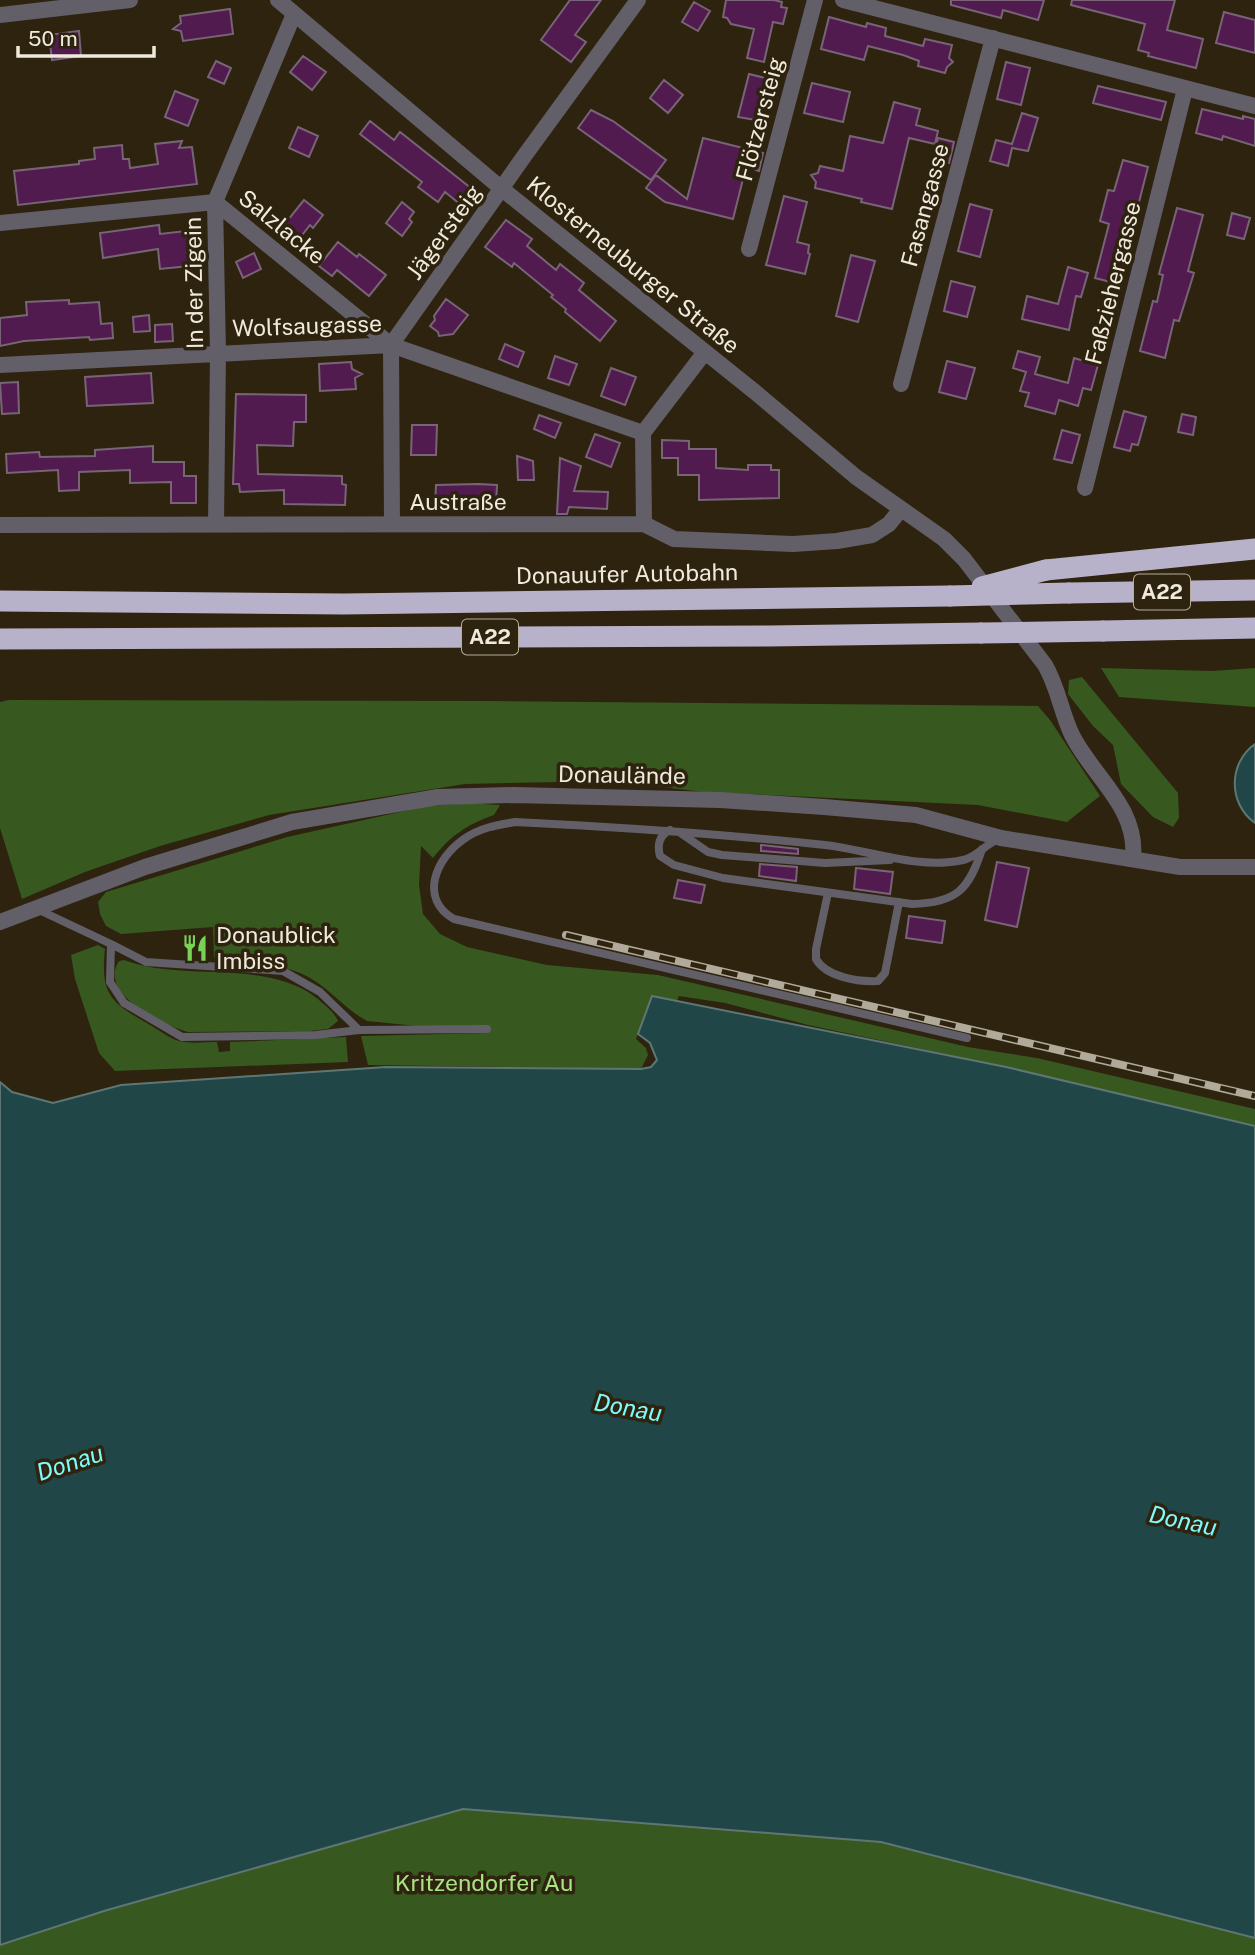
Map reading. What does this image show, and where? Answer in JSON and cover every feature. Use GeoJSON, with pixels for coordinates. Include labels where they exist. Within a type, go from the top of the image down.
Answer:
{"type":"FeatureCollection","features":[{"type":"Feature","properties":{"kind":"highway"},"geometry":{"type":"LineString","coordinates":[[950,596],[1046,569],[1255,548]]}},
{"type":"Feature","properties":{"kind":"highway","name":"Donauufer Autobahn"},"geometry":{"type":"LineString","coordinates":[[0,601],[344,604],[1255,590]]}},
{"type":"Feature","properties":{"kind":"highway","name":"A22"},"geometry":{"type":"LineString","coordinates":[[0,639],[741,636],[1255,628]]}},
{"type":"Feature","properties":{"kind":"street"},"geometry":{"type":"LineString","coordinates":[[0,15],[130,0]]}},
{"type":"Feature","properties":{"kind":"street","name":"Klosterneuburger Straße"},"geometry":{"type":"LineString","coordinates":[[278,0],[502,189],[856,477],[933,531],[964,559],[1053,678],[1063,715],[1074,738],[1117,799],[1127,818],[1133,834],[1133,858]]}},
{"type":"Feature","properties":{"kind":"street","name":"Jägersteig"},"geometry":{"type":"LineString","coordinates":[[391,345],[638,0]]}},
{"type":"Feature","properties":{"kind":"street","name":"Flötzersteig"},"geometry":{"type":"LineString","coordinates":[[749,249],[815,0]]}},
{"type":"Feature","properties":{"kind":"street"},"geometry":{"type":"LineString","coordinates":[[843,0],[1255,106]]}},
{"type":"Feature","properties":{"kind":"street","name":"In der Zigein"},"geometry":{"type":"LineString","coordinates":[[216,524],[218,353],[215,202],[294,13]]}},
{"type":"Feature","properties":{"kind":"street","name":"Fasangasse"},"geometry":{"type":"LineString","coordinates":[[901,384],[993,38]]}},
{"type":"Feature","properties":{"kind":"street","name":"Faßziehergasse"},"geometry":{"type":"LineString","coordinates":[[1085,488],[1185,89]]}},
{"type":"Feature","properties":{"kind":"street","name":"Salzlacke"},"geometry":{"type":"LineString","coordinates":[[0,223],[215,202],[391,345]]}},
{"type":"Feature","properties":{"kind":"street"},"geometry":{"type":"LineString","coordinates":[[391,345],[392,524]]}},
{"type":"Feature","properties":{"kind":"street","name":"Wolfsaugasse"},"geometry":{"type":"LineString","coordinates":[[0,365],[391,345],[643,433]]}},
{"type":"Feature","properties":{"kind":"street"},"geometry":{"type":"LineString","coordinates":[[644,524],[643,433],[705,352]]}},
{"type":"Feature","properties":{"kind":"street","name":"Austraße"},"geometry":{"type":"LineString","coordinates":[[0,524],[644,524],[674,539],[793,544],[872,535],[889,524],[901,509]]}},
{"type":"Feature","properties":{"kind":"street","name":"Donaulände"},"geometry":{"type":"LineString","coordinates":[[0,922],[145,867],[292,822],[438,797],[514,795],[720,800],[811,806],[916,815],[1001,838],[1180,867],[1255,867]]}},
{"type":"Feature","properties":{"kind":"lane"},"geometry":{"type":"LineString","coordinates":[[967,1038],[454,919],[444,913],[434,897],[437,875],[442,862],[463,839],[491,826],[515,821],[674,830],[829,846],[941,863],[973,857],[1001,838]]}},
{"type":"Feature","properties":{"kind":"lane"},"geometry":{"type":"LineString","coordinates":[[674,830],[708,852],[722,855],[825,863],[904,859]]}},
{"type":"Feature","properties":{"kind":"lane"},"geometry":{"type":"LineString","coordinates":[[674,830],[661,838],[658,849],[660,856],[674,865],[723,878],[899,902],[935,904],[955,897],[976,867],[983,848]]}},
{"type":"Feature","properties":{"kind":"lane"},"geometry":{"type":"LineString","coordinates":[[828,893],[816,959],[825,970],[867,981],[878,981],[885,973],[899,902]]}},
{"type":"Feature","properties":{"kind":"lane"},"geometry":{"type":"LineString","coordinates":[[36,909],[146,962],[283,971],[320,992],[359,1030]]}},
{"type":"Feature","properties":{"kind":"lane"},"geometry":{"type":"LineString","coordinates":[[111,944],[110,982],[124,1003],[182,1037],[316,1035],[359,1030],[487,1029]]}},
{"type":"Feature","properties":{"kind":"green space"},"geometry":{"type":"Polygon","coordinates":[[[1101,668],[1212,671],[1255,668],[1255,707],[1119,697],[1101,668]]]}},
{"type":"Feature","properties":{"kind":"green space"},"geometry":{"type":"Polygon","coordinates":[[[1082,677],[1178,793],[1179,818],[1173,827],[1153,817],[1121,784],[1113,745],[1093,726],[1068,694],[1069,680],[1082,677]]]}},
{"type":"Feature","properties":{"kind":"green space"},"geometry":{"type":"Polygon","coordinates":[[[0,702],[1038,706],[1100,796],[1067,822],[978,805],[704,792],[612,781],[465,784],[269,815],[160,846],[85,872],[22,899],[0,828],[0,702]]]}},
{"type":"Feature","properties":{"kind":"green space"},"geometry":{"type":"Polygon","coordinates":[[[467,803],[500,805],[494,815],[460,832],[433,858],[421,846],[419,885],[423,914],[440,934],[467,947],[547,965],[658,975],[968,1047],[1037,1058],[1255,1109],[1255,1126],[1006,1067],[808,1025],[725,1003],[679,996],[677,1001],[652,997],[636,1039],[646,1048],[648,1055],[641,1069],[368,1065],[361,1036],[487,1033],[367,1021],[315,981],[291,970],[214,958],[213,927],[121,934],[106,926],[100,914],[98,902],[106,892],[287,837],[427,806],[467,803]]]}},
{"type":"Feature","properties":{"kind":"green space"},"geometry":{"type":"Polygon","coordinates":[[[98,945],[105,949],[105,978],[111,996],[126,1010],[172,1038],[188,1042],[217,1042],[219,1052],[230,1051],[230,1042],[346,1037],[348,1062],[115,1071],[99,1053],[75,979],[71,955],[98,945]]]}},
{"type":"Feature","properties":{"kind":"green space"},"geometry":{"type":"Polygon","coordinates":[[[119,961],[149,967],[255,975],[281,980],[304,990],[325,1005],[338,1021],[328,1029],[310,1031],[188,1032],[149,1015],[125,996],[117,985],[115,973],[119,961]]]}},
{"type":"Feature","properties":{"kind":"green space","name":"Kritzendorfer Au"},"geometry":{"type":"Polygon","coordinates":[[[463,1809],[881,1842],[1255,1938],[1255,1955],[0,1955],[0,1945],[104,1911],[463,1809]]]}},
{"type":"Feature","properties":{"kind":"water"},"geometry":{"type":"Polygon","coordinates":[[[1255,744],[1255,823],[1240,805],[1235,784],[1240,762],[1255,744]]]}},
{"type":"Feature","properties":{"kind":"water","name":"Donau"},"geometry":{"type":"Polygon","coordinates":[[[652,996],[1006,1067],[1255,1126],[1255,1938],[881,1842],[463,1809],[104,1911],[0,1945],[0,1082],[12,1092],[53,1103],[121,1085],[386,1067],[641,1069],[651,1067],[657,1060],[650,1043],[638,1034],[652,996]]]}},
{"type":"Feature","properties":{"kind":"building"},"geometry":{"type":"Polygon","coordinates":[[[570,0],[601,0],[575,35],[586,42],[571,62],[541,40],[570,0]]]}},
{"type":"Feature","properties":{"kind":"building"},"geometry":{"type":"Polygon","coordinates":[[[726,0],[774,0],[782,2],[781,7],[787,8],[783,24],[773,22],[764,62],[747,58],[754,29],[731,24],[723,17],[726,0]]]}},
{"type":"Feature","properties":{"kind":"building"},"geometry":{"type":"Polygon","coordinates":[[[951,0],[1044,0],[1038,20],[1003,10],[1001,18],[951,5],[951,0]]]}},
{"type":"Feature","properties":{"kind":"building"},"geometry":{"type":"Polygon","coordinates":[[[1072,0],[1175,0],[1167,30],[1203,39],[1196,68],[1148,56],[1149,53],[1138,50],[1145,24],[1071,5],[1072,0]]]}},
{"type":"Feature","properties":{"kind":"building"},"geometry":{"type":"Polygon","coordinates":[[[694,2],[710,11],[698,31],[682,22],[694,2]]]}},
{"type":"Feature","properties":{"kind":"building"},"geometry":{"type":"Polygon","coordinates":[[[230,9],[233,34],[183,41],[181,31],[173,29],[181,23],[180,16],[230,9]]]}},
{"type":"Feature","properties":{"kind":"building"},"geometry":{"type":"Polygon","coordinates":[[[1224,12],[1255,20],[1255,53],[1216,43],[1224,12]]]}},
{"type":"Feature","properties":{"kind":"building"},"geometry":{"type":"Polygon","coordinates":[[[829,17],[866,27],[867,23],[886,28],[885,36],[923,46],[925,39],[952,45],[949,58],[953,62],[945,73],[918,66],[919,61],[903,55],[868,46],[864,60],[821,49],[829,17]]]}},
{"type":"Feature","properties":{"kind":"building"},"geometry":{"type":"Polygon","coordinates":[[[79,31],[81,56],[52,60],[49,35],[79,31]]]}},
{"type":"Feature","properties":{"kind":"building"},"geometry":{"type":"Polygon","coordinates":[[[303,56],[326,72],[312,90],[290,72],[303,56]]]}},
{"type":"Feature","properties":{"kind":"building"},"geometry":{"type":"Polygon","coordinates":[[[216,61],[231,68],[224,84],[208,77],[216,61]]]}},
{"type":"Feature","properties":{"kind":"building"},"geometry":{"type":"Polygon","coordinates":[[[1006,62],[1030,68],[1021,105],[997,99],[1006,62]]]}},
{"type":"Feature","properties":{"kind":"building"},"geometry":{"type":"Polygon","coordinates":[[[749,74],[774,80],[762,121],[738,117],[749,74]]]}},
{"type":"Feature","properties":{"kind":"building"},"geometry":{"type":"Polygon","coordinates":[[[664,80],[683,95],[668,113],[650,98],[664,80]]]}},
{"type":"Feature","properties":{"kind":"building"},"geometry":{"type":"Polygon","coordinates":[[[812,83],[850,92],[843,122],[804,113],[812,83]]]}},
{"type":"Feature","properties":{"kind":"building"},"geometry":{"type":"Polygon","coordinates":[[[1098,86],[1166,102],[1161,120],[1093,103],[1098,86]]]}},
{"type":"Feature","properties":{"kind":"building"},"geometry":{"type":"Polygon","coordinates":[[[175,91],[198,100],[188,126],[165,117],[175,91]]]}},
{"type":"Feature","properties":{"kind":"building"},"geometry":{"type":"Polygon","coordinates":[[[894,102],[920,109],[916,125],[938,131],[935,144],[909,138],[892,209],[815,188],[816,182],[811,175],[818,173],[820,166],[843,171],[850,136],[883,143],[894,102]]]}},
{"type":"Feature","properties":{"kind":"building"},"geometry":{"type":"Polygon","coordinates":[[[1202,109],[1243,119],[1243,116],[1255,119],[1255,146],[1223,136],[1222,140],[1196,133],[1202,109]]]}},
{"type":"Feature","properties":{"kind":"building"},"geometry":{"type":"Polygon","coordinates":[[[591,110],[613,121],[666,160],[651,180],[578,128],[591,110]]]}},
{"type":"Feature","properties":{"kind":"building"},"geometry":{"type":"Polygon","coordinates":[[[1022,113],[1038,118],[1028,151],[1012,148],[1008,166],[990,161],[996,140],[1012,144],[1022,113]]]}},
{"type":"Feature","properties":{"kind":"building"},"geometry":{"type":"Polygon","coordinates":[[[370,121],[394,140],[400,132],[472,189],[461,205],[445,192],[438,202],[418,187],[422,182],[360,134],[370,121]]]}},
{"type":"Feature","properties":{"kind":"building"},"geometry":{"type":"Polygon","coordinates":[[[298,127],[318,136],[309,157],[289,148],[298,127]]]}},
{"type":"Feature","properties":{"kind":"building"},"geometry":{"type":"Polygon","coordinates":[[[703,138],[763,153],[759,171],[746,167],[733,219],[665,202],[646,188],[656,175],[687,199],[703,138]]]}},
{"type":"Feature","properties":{"kind":"building"},"geometry":{"type":"Polygon","coordinates":[[[938,138],[954,142],[949,163],[933,159],[938,138]]]}},
{"type":"Feature","properties":{"kind":"building"},"geometry":{"type":"Polygon","coordinates":[[[182,141],[179,148],[192,147],[197,184],[18,205],[14,171],[79,164],[79,161],[95,159],[94,148],[122,145],[123,159],[129,159],[130,168],[158,164],[155,144],[182,141]]]}},
{"type":"Feature","properties":{"kind":"building"},"geometry":{"type":"Polygon","coordinates":[[[1123,160],[1148,167],[1118,284],[1095,278],[1109,224],[1100,221],[1108,190],[1114,191],[1123,160]]]}},
{"type":"Feature","properties":{"kind":"building"},"geometry":{"type":"Polygon","coordinates":[[[784,196],[807,202],[797,242],[809,245],[810,254],[805,274],[766,265],[784,196]]]}},
{"type":"Feature","properties":{"kind":"building"},"geometry":{"type":"Polygon","coordinates":[[[304,200],[323,215],[313,228],[310,225],[299,239],[283,226],[304,200]]]}},
{"type":"Feature","properties":{"kind":"building"},"geometry":{"type":"Polygon","coordinates":[[[402,202],[414,212],[409,219],[412,222],[402,236],[386,223],[402,202]]]}},
{"type":"Feature","properties":{"kind":"building"},"geometry":{"type":"Polygon","coordinates":[[[970,204],[992,210],[980,257],[958,251],[970,204]]]}},
{"type":"Feature","properties":{"kind":"building"},"geometry":{"type":"Polygon","coordinates":[[[1177,208],[1203,215],[1188,271],[1194,273],[1179,321],[1174,320],[1165,358],[1140,351],[1153,301],[1157,302],[1163,275],[1159,274],[1177,208]]]}},
{"type":"Feature","properties":{"kind":"building"},"geometry":{"type":"Polygon","coordinates":[[[1232,213],[1250,218],[1244,239],[1227,235],[1232,213]]]}},
{"type":"Feature","properties":{"kind":"building"},"geometry":{"type":"Polygon","coordinates":[[[506,220],[532,239],[527,246],[556,270],[560,264],[584,283],[579,290],[616,321],[600,341],[565,312],[566,309],[551,297],[553,295],[514,263],[512,267],[485,247],[506,220]]]}},
{"type":"Feature","properties":{"kind":"building"},"geometry":{"type":"Polygon","coordinates":[[[159,225],[160,234],[195,230],[199,265],[160,269],[158,249],[103,258],[100,233],[159,225]]]}},
{"type":"Feature","properties":{"kind":"building"},"geometry":{"type":"Polygon","coordinates":[[[338,242],[386,275],[369,296],[337,270],[332,276],[319,266],[338,242]]]}},
{"type":"Feature","properties":{"kind":"building"},"geometry":{"type":"Polygon","coordinates":[[[254,253],[261,269],[243,278],[236,262],[254,253]]]}},
{"type":"Feature","properties":{"kind":"building"},"geometry":{"type":"Polygon","coordinates":[[[851,255],[875,261],[858,322],[836,316],[851,255]]]}},
{"type":"Feature","properties":{"kind":"building"},"geometry":{"type":"Polygon","coordinates":[[[1068,267],[1088,273],[1081,297],[1076,296],[1069,330],[1022,319],[1027,296],[1058,304],[1068,267]]]}},
{"type":"Feature","properties":{"kind":"building"},"geometry":{"type":"Polygon","coordinates":[[[951,281],[975,287],[967,317],[944,311],[951,281]]]}},
{"type":"Feature","properties":{"kind":"building"},"geometry":{"type":"Polygon","coordinates":[[[446,299],[468,315],[453,334],[439,336],[430,326],[446,299]]]}},
{"type":"Feature","properties":{"kind":"building"},"geometry":{"type":"Polygon","coordinates":[[[69,300],[69,304],[99,302],[101,324],[112,323],[113,338],[24,341],[0,346],[0,318],[27,315],[26,302],[69,300]]]}},
{"type":"Feature","properties":{"kind":"building"},"geometry":{"type":"Polygon","coordinates":[[[149,315],[150,331],[134,332],[133,317],[149,315]]]}},
{"type":"Feature","properties":{"kind":"building"},"geometry":{"type":"Polygon","coordinates":[[[172,324],[173,341],[155,342],[155,325],[172,324]]]}},
{"type":"Feature","properties":{"kind":"building"},"geometry":{"type":"Polygon","coordinates":[[[505,344],[524,352],[518,367],[499,359],[505,344]]]}},
{"type":"Feature","properties":{"kind":"building"},"geometry":{"type":"Polygon","coordinates":[[[1018,351],[1040,357],[1035,374],[1068,383],[1074,358],[1098,365],[1091,390],[1083,388],[1078,406],[1059,400],[1055,414],[1025,406],[1029,393],[1020,391],[1026,372],[1013,368],[1018,351]]]}},
{"type":"Feature","properties":{"kind":"building"},"geometry":{"type":"Polygon","coordinates":[[[555,356],[577,364],[569,385],[548,378],[555,356]]]}},
{"type":"Feature","properties":{"kind":"building"},"geometry":{"type":"Polygon","coordinates":[[[947,361],[975,368],[966,399],[939,392],[947,361]]]}},
{"type":"Feature","properties":{"kind":"building"},"geometry":{"type":"Polygon","coordinates":[[[351,362],[352,369],[362,374],[355,378],[356,389],[320,391],[319,364],[351,362]]]}},
{"type":"Feature","properties":{"kind":"building"},"geometry":{"type":"Polygon","coordinates":[[[611,368],[636,377],[625,405],[601,396],[611,368]]]}},
{"type":"Feature","properties":{"kind":"building"},"geometry":{"type":"Polygon","coordinates":[[[151,373],[153,403],[87,406],[85,377],[151,373]]]}},
{"type":"Feature","properties":{"kind":"building"},"geometry":{"type":"Polygon","coordinates":[[[18,382],[19,413],[2,414],[0,383],[18,382]]]}},
{"type":"Feature","properties":{"kind":"building"},"geometry":{"type":"Polygon","coordinates":[[[236,394],[306,395],[306,422],[294,422],[293,446],[257,445],[258,474],[342,476],[342,484],[346,485],[345,505],[284,504],[284,490],[240,492],[239,484],[233,484],[236,394]]]}},
{"type":"Feature","properties":{"kind":"building"},"geometry":{"type":"Polygon","coordinates":[[[1124,411],[1146,417],[1138,445],[1132,444],[1130,451],[1114,447],[1124,411]]]}},
{"type":"Feature","properties":{"kind":"building"},"geometry":{"type":"Polygon","coordinates":[[[1182,414],[1196,417],[1193,435],[1178,432],[1182,414]]]}},
{"type":"Feature","properties":{"kind":"building"},"geometry":{"type":"Polygon","coordinates":[[[539,415],[561,423],[555,438],[534,429],[539,415]]]}},
{"type":"Feature","properties":{"kind":"building"},"geometry":{"type":"Polygon","coordinates":[[[412,425],[437,425],[436,455],[411,455],[412,425]]]}},
{"type":"Feature","properties":{"kind":"building"},"geometry":{"type":"Polygon","coordinates":[[[1062,430],[1080,435],[1072,463],[1054,459],[1062,430]]]}},
{"type":"Feature","properties":{"kind":"building"},"geometry":{"type":"Polygon","coordinates":[[[595,434],[620,443],[611,467],[586,457],[595,434]]]}},
{"type":"Feature","properties":{"kind":"building"},"geometry":{"type":"Polygon","coordinates":[[[662,440],[689,441],[689,449],[716,449],[716,468],[748,470],[748,465],[771,465],[771,470],[779,470],[779,498],[699,500],[699,475],[678,475],[678,458],[662,458],[662,440]]]}},
{"type":"Feature","properties":{"kind":"building"},"geometry":{"type":"Polygon","coordinates":[[[153,446],[153,462],[184,462],[184,476],[196,476],[196,503],[171,503],[171,482],[130,483],[130,470],[79,472],[79,490],[59,491],[58,470],[7,473],[6,454],[39,452],[40,457],[95,456],[95,450],[153,446]]]}},
{"type":"Feature","properties":{"kind":"building"},"geometry":{"type":"Polygon","coordinates":[[[517,456],[533,461],[534,480],[518,480],[517,456]]]}},
{"type":"Feature","properties":{"kind":"building"},"geometry":{"type":"Polygon","coordinates":[[[560,458],[581,466],[574,491],[608,492],[607,509],[569,507],[567,514],[557,514],[560,458]]]}},
{"type":"Feature","properties":{"kind":"building"},"geometry":{"type":"Polygon","coordinates":[[[436,485],[497,485],[496,504],[491,503],[491,508],[435,508],[436,485]]]}},
{"type":"Feature","properties":{"kind":"building"},"geometry":{"type":"Polygon","coordinates":[[[761,845],[798,849],[798,854],[761,851],[761,845]]]}},
{"type":"Feature","properties":{"kind":"building"},"geometry":{"type":"Polygon","coordinates":[[[997,862],[1029,868],[1017,927],[985,920],[997,862]]]}},
{"type":"Feature","properties":{"kind":"building"},"geometry":{"type":"Polygon","coordinates":[[[760,864],[797,867],[796,881],[759,876],[760,864]]]}},
{"type":"Feature","properties":{"kind":"building"},"geometry":{"type":"Polygon","coordinates":[[[856,868],[893,872],[890,894],[854,889],[856,868]]]}},
{"type":"Feature","properties":{"kind":"building"},"geometry":{"type":"Polygon","coordinates":[[[678,880],[705,885],[701,903],[674,898],[678,880]]]}},
{"type":"Feature","properties":{"kind":"building"},"geometry":{"type":"Polygon","coordinates":[[[909,916],[945,921],[942,943],[906,938],[909,916]]]}},
{"type":"Feature","properties":{"kind":"railway"},"geometry":{"type":"LineString","coordinates":[[566,935],[1255,1096]]}},
{"type":"Feature","properties":{"kind":"place","name":"Donaublick Imbiss"},"geometry":{"type":"Point","coordinates":[195,948]}}]}
